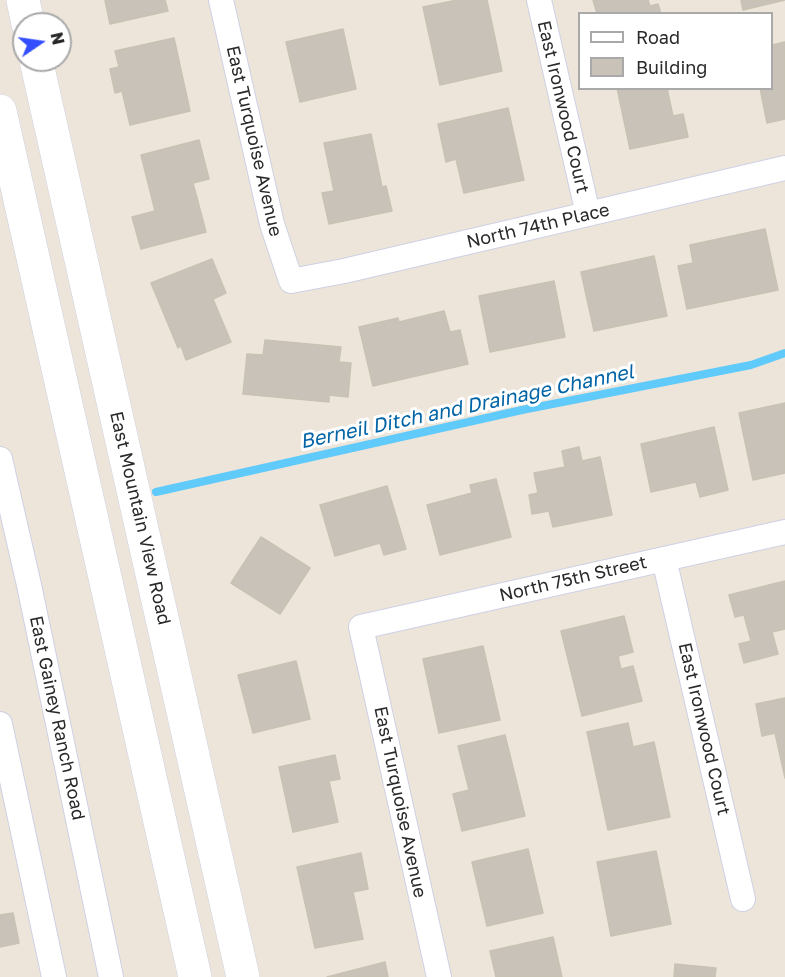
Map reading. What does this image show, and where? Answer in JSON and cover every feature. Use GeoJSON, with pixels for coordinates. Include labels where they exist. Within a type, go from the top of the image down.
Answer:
{"type":"FeatureCollection","features":[{"type":"Feature","properties":{"kind":"main road","name":"East Mountain View Road"},"geometry":{"type":"LineString","coordinates":[[39,72],[243,977]]}},
{"type":"Feature","properties":{"kind":"main road"},"geometry":{"type":"LineString","coordinates":[[0,111],[195,977]]}},
{"type":"Feature","properties":{"kind":"street","name":"East Turquoise Avenue"},"geometry":{"type":"LineString","coordinates":[[221,0],[272,224],[291,281]]}},
{"type":"Feature","properties":{"kind":"street","name":"East Ironwood Court"},"geometry":{"type":"LineString","coordinates":[[539,0],[588,214]]}},
{"type":"Feature","properties":{"kind":"street","name":"North 74th Place"},"geometry":{"type":"LineString","coordinates":[[291,281],[344,271],[785,168]]}},
{"type":"Feature","properties":{"kind":"street","name":"East Gainey Ranch Road"},"geometry":{"type":"LineString","coordinates":[[0,459],[29,585],[111,977]]}},
{"type":"Feature","properties":{"kind":"street","name":"North 75th Street"},"geometry":{"type":"LineString","coordinates":[[361,627],[785,532]]}},
{"type":"Feature","properties":{"kind":"street","name":"East Ironwood Court"},"geometry":{"type":"LineString","coordinates":[[664,559],[743,898]]}},
{"type":"Feature","properties":{"kind":"street","name":"East Turquoise Avenue"},"geometry":{"type":"LineString","coordinates":[[361,627],[439,977]]}},
{"type":"Feature","properties":{"kind":"street"},"geometry":{"type":"LineString","coordinates":[[0,724],[54,977]]}},
{"type":"Feature","properties":{"kind":"building"},"geometry":{"type":"Polygon","coordinates":[[[105,0],[165,0],[168,11],[110,24],[105,0]]]}},
{"type":"Feature","properties":{"kind":"building"},"geometry":{"type":"Polygon","coordinates":[[[457,0],[487,0],[502,71],[440,85],[423,7],[457,0]]]}},
{"type":"Feature","properties":{"kind":"building"},"geometry":{"type":"Polygon","coordinates":[[[593,0],[648,0],[650,6],[658,4],[660,12],[596,12],[593,0]]]}},
{"type":"Feature","properties":{"kind":"building"},"geometry":{"type":"Polygon","coordinates":[[[741,0],[785,0],[743,10],[741,0]]]}},
{"type":"Feature","properties":{"kind":"building"},"geometry":{"type":"Polygon","coordinates":[[[343,29],[356,89],[300,102],[286,42],[343,29]]]}},
{"type":"Feature","properties":{"kind":"building"},"geometry":{"type":"Polygon","coordinates":[[[174,38],[190,111],[130,125],[122,91],[115,93],[110,69],[119,67],[115,51],[174,38]]]}},
{"type":"Feature","properties":{"kind":"building"},"geometry":{"type":"Polygon","coordinates":[[[785,42],[785,119],[767,123],[760,90],[773,90],[773,45],[785,42]]]}},
{"type":"Feature","properties":{"kind":"building"},"geometry":{"type":"Polygon","coordinates":[[[617,90],[667,90],[673,116],[683,114],[688,137],[630,149],[617,90]]]}},
{"type":"Feature","properties":{"kind":"building"},"geometry":{"type":"Polygon","coordinates":[[[508,108],[524,180],[464,193],[456,159],[446,162],[438,124],[508,108]]]}},
{"type":"Feature","properties":{"kind":"building"},"geometry":{"type":"Polygon","coordinates":[[[371,134],[382,187],[386,186],[392,211],[329,224],[322,193],[334,191],[324,143],[371,134]]]}},
{"type":"Feature","properties":{"kind":"building"},"geometry":{"type":"Polygon","coordinates":[[[199,140],[209,179],[193,183],[206,232],[141,249],[132,217],[155,211],[141,155],[199,140]]]}},
{"type":"Feature","properties":{"kind":"building"},"geometry":{"type":"Polygon","coordinates":[[[765,229],[778,290],[687,309],[678,266],[693,263],[690,245],[765,229]]]}},
{"type":"Feature","properties":{"kind":"building"},"geometry":{"type":"Polygon","coordinates":[[[654,256],[667,316],[594,331],[581,272],[654,256]]]}},
{"type":"Feature","properties":{"kind":"building"},"geometry":{"type":"Polygon","coordinates":[[[212,259],[226,293],[213,299],[231,342],[186,360],[181,346],[178,348],[151,283],[212,259]]]}},
{"type":"Feature","properties":{"kind":"building"},"geometry":{"type":"Polygon","coordinates":[[[554,281],[565,337],[490,352],[479,296],[554,281]]]}},
{"type":"Feature","properties":{"kind":"building"},"geometry":{"type":"Polygon","coordinates":[[[444,311],[450,332],[460,330],[468,364],[373,386],[359,327],[398,318],[399,322],[444,311]]]}},
{"type":"Feature","properties":{"kind":"building"},"geometry":{"type":"Polygon","coordinates":[[[265,340],[341,347],[339,362],[351,363],[348,397],[329,395],[329,402],[243,394],[247,354],[263,355],[265,340]]]}},
{"type":"Feature","properties":{"kind":"building"},"geometry":{"type":"Polygon","coordinates":[[[785,403],[785,473],[753,480],[739,413],[785,403]]]}},
{"type":"Feature","properties":{"kind":"building"},"geometry":{"type":"Polygon","coordinates":[[[714,427],[728,490],[700,497],[696,482],[651,492],[641,444],[714,427]]]}},
{"type":"Feature","properties":{"kind":"building"},"geometry":{"type":"Polygon","coordinates":[[[579,447],[582,461],[600,457],[612,515],[553,527],[549,511],[532,514],[529,495],[538,493],[534,473],[565,467],[562,451],[579,447]]]}},
{"type":"Feature","properties":{"kind":"building"},"geometry":{"type":"Polygon","coordinates":[[[496,479],[511,537],[440,555],[427,505],[472,493],[470,485],[496,479]]]}},
{"type":"Feature","properties":{"kind":"building"},"geometry":{"type":"Polygon","coordinates":[[[387,486],[406,549],[384,555],[380,543],[335,556],[320,505],[387,486]]]}},
{"type":"Feature","properties":{"kind":"building"},"geometry":{"type":"Polygon","coordinates":[[[261,537],[310,568],[280,614],[231,583],[261,537]]]}},
{"type":"Feature","properties":{"kind":"building"},"geometry":{"type":"Polygon","coordinates":[[[785,581],[785,629],[772,632],[778,654],[744,663],[739,644],[751,641],[744,615],[735,617],[729,595],[785,581]]]}},
{"type":"Feature","properties":{"kind":"building"},"geometry":{"type":"Polygon","coordinates":[[[624,616],[633,652],[618,656],[621,669],[633,666],[642,701],[582,716],[561,631],[624,616]]]}},
{"type":"Feature","properties":{"kind":"building"},"geometry":{"type":"Polygon","coordinates":[[[483,646],[500,720],[439,733],[423,659],[483,646]]]}},
{"type":"Feature","properties":{"kind":"building"},"geometry":{"type":"Polygon","coordinates":[[[296,661],[310,719],[253,733],[238,675],[296,661]]]}},
{"type":"Feature","properties":{"kind":"building"},"geometry":{"type":"Polygon","coordinates":[[[785,698],[785,778],[775,733],[762,736],[756,704],[785,698]]]}},
{"type":"Feature","properties":{"kind":"building"},"geometry":{"type":"Polygon","coordinates":[[[628,723],[633,747],[654,742],[670,817],[608,830],[587,732],[628,723]]]}},
{"type":"Feature","properties":{"kind":"building"},"geometry":{"type":"Polygon","coordinates":[[[505,735],[525,816],[462,831],[453,794],[469,790],[458,746],[505,735]]]}},
{"type":"Feature","properties":{"kind":"building"},"geometry":{"type":"Polygon","coordinates":[[[335,755],[340,779],[329,781],[338,822],[293,832],[279,767],[335,755]]]}},
{"type":"Feature","properties":{"kind":"building"},"geometry":{"type":"Polygon","coordinates":[[[528,849],[543,913],[487,926],[472,862],[528,849]]]}},
{"type":"Feature","properties":{"kind":"building"},"geometry":{"type":"Polygon","coordinates":[[[656,851],[671,924],[611,936],[597,862],[656,851]]]}},
{"type":"Feature","properties":{"kind":"building"},"geometry":{"type":"Polygon","coordinates":[[[361,853],[368,889],[353,892],[363,939],[315,948],[297,867],[361,853]]]}},
{"type":"Feature","properties":{"kind":"building"},"geometry":{"type":"Polygon","coordinates":[[[13,913],[19,943],[0,947],[0,915],[13,913]]]}},
{"type":"Feature","properties":{"kind":"building"},"geometry":{"type":"Polygon","coordinates":[[[553,937],[562,977],[496,977],[490,951],[553,937]]]}},
{"type":"Feature","properties":{"kind":"building"},"geometry":{"type":"Polygon","coordinates":[[[385,962],[388,977],[327,977],[385,962]]]}},
{"type":"Feature","properties":{"kind":"building"},"geometry":{"type":"Polygon","coordinates":[[[675,964],[716,968],[715,977],[674,977],[675,964]]]}},
{"type":"Feature","properties":{"kind":"waterway","name":"Berneil Ditch and Drainage Channel"},"geometry":{"type":"LineString","coordinates":[[156,492],[522,410],[751,365],[785,353]]}}]}
